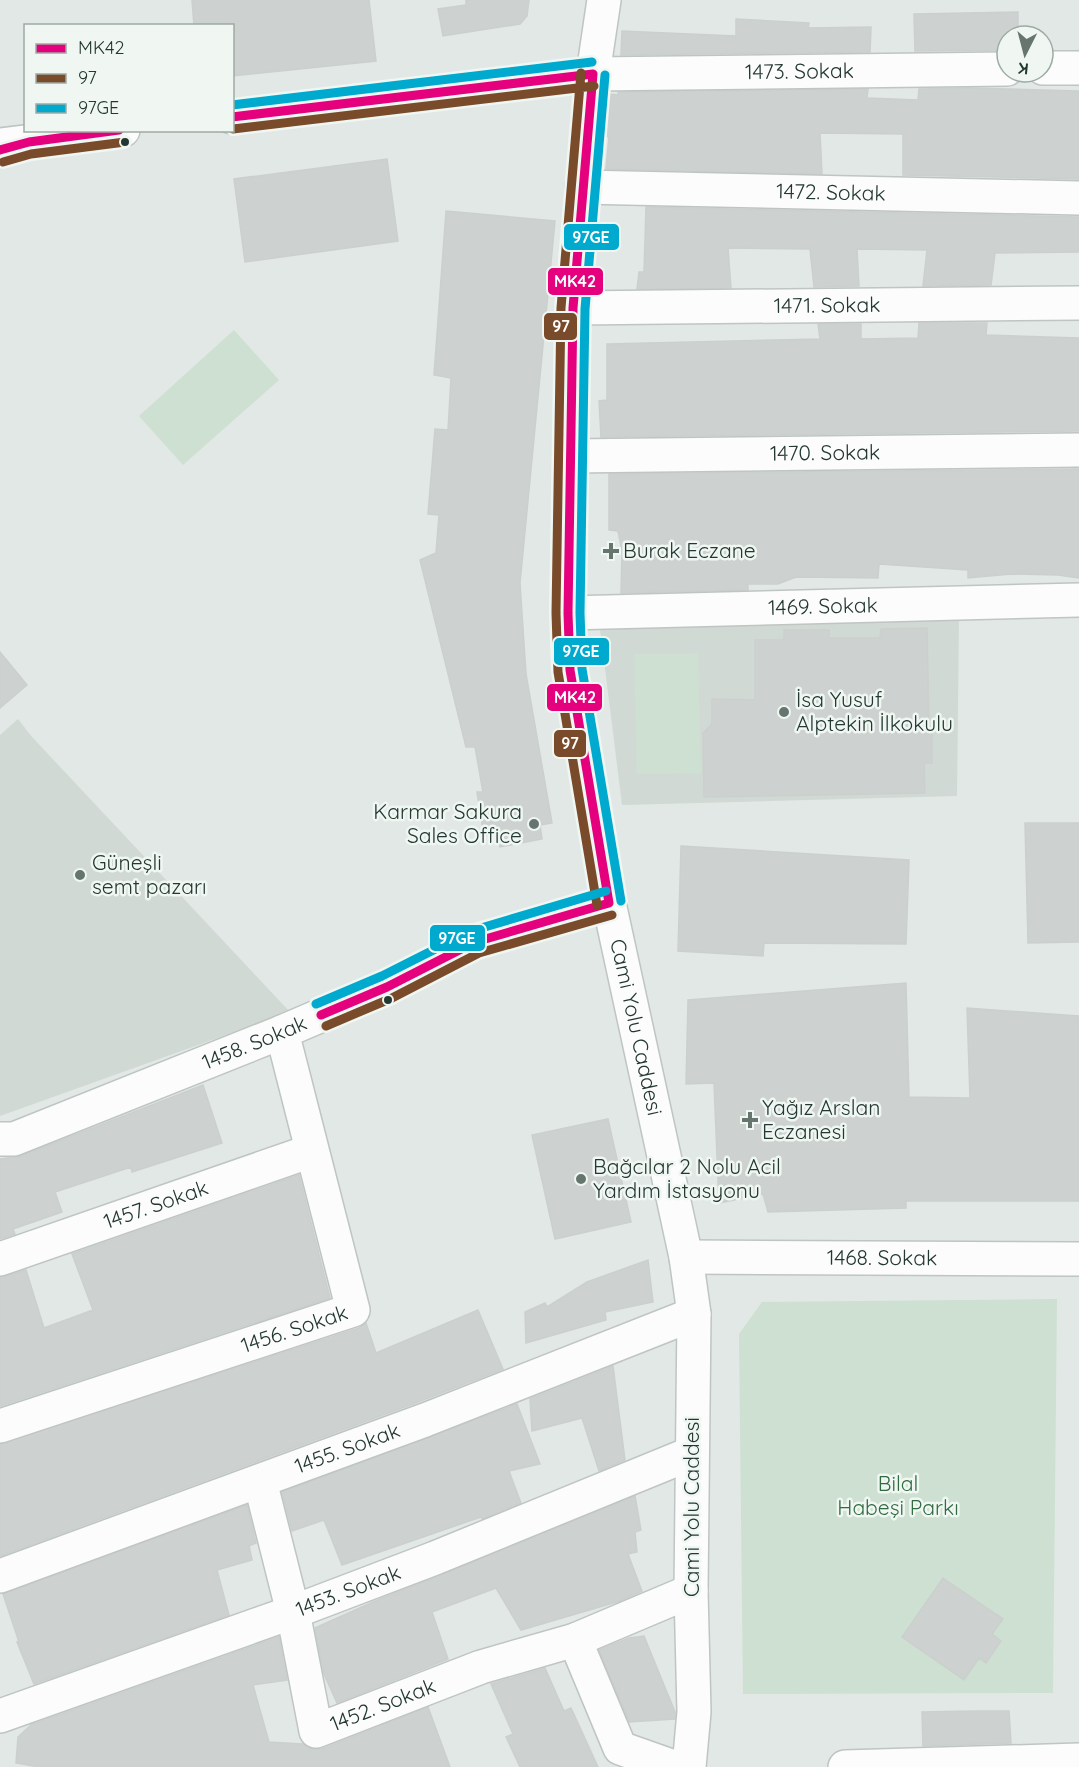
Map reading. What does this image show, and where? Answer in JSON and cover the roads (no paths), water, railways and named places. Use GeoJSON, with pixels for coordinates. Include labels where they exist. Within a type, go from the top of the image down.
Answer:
{"type":"FeatureCollection","features":[{"type":"Feature","properties":{"kind":"street","name":"Cami Yolu Caddesi"},"geometry":{"type":"LineString","coordinates":[[604,0],[593,74],[573,308],[568,613],[570,670],[609,903],[686,1257],[694,1314],[691,1591],[694,1712],[689,1767]]}},
{"type":"Feature","properties":{"kind":"street"},"geometry":{"type":"LineString","coordinates":[[1055,69],[1079,68]]}},
{"type":"Feature","properties":{"kind":"street","name":"1473. Sokak"},"geometry":{"type":"LineString","coordinates":[[234,117],[593,74],[995,69]]}},
{"type":"Feature","properties":{"kind":"street"},"geometry":{"type":"LineString","coordinates":[[10,146],[109,132]]}},
{"type":"Feature","properties":{"kind":"street","name":"1472. Sokak"},"geometry":{"type":"LineString","coordinates":[[582,187],[1079,198]]}},
{"type":"Feature","properties":{"kind":"street","name":"1471. Sokak"},"geometry":{"type":"LineString","coordinates":[[573,308],[1079,303]]}},
{"type":"Feature","properties":{"kind":"street","name":"1470. Sokak"},"geometry":{"type":"LineString","coordinates":[[570,456],[1079,450]]}},
{"type":"Feature","properties":{"kind":"street","name":"1469. Sokak"},"geometry":{"type":"LineString","coordinates":[[568,613],[1079,600]]}},
{"type":"Feature","properties":{"kind":"street","name":"1458. Sokak"},"geometry":{"type":"LineString","coordinates":[[0,1139],[14,1139],[282,1032],[387,987],[475,942],[609,903]]}},
{"type":"Feature","properties":{"kind":"street","name":"1456. Sokak"},"geometry":{"type":"LineString","coordinates":[[0,1426],[353,1310],[282,1032]]}},
{"type":"Feature","properties":{"kind":"street","name":"1457. Sokak"},"geometry":{"type":"LineString","coordinates":[[0,1259],[311,1151]]}},
{"type":"Feature","properties":{"kind":"street","name":"1468. Sokak"},"geometry":{"type":"LineString","coordinates":[[686,1257],[1079,1259]]}},
{"type":"Feature","properties":{"kind":"street","name":"1455. Sokak"},"geometry":{"type":"LineString","coordinates":[[0,1576],[444,1413],[694,1314]]}},
{"type":"Feature","properties":{"kind":"street","name":"1453. Sokak"},"geometry":{"type":"LineString","coordinates":[[0,1716],[293,1612],[435,1558],[692,1453]]}},
{"type":"Feature","properties":{"kind":"street","name":"1452. Sokak"},"geometry":{"type":"LineString","coordinates":[[260,1481],[293,1612],[316,1731],[482,1667],[575,1640],[691,1591]]}},
{"type":"Feature","properties":{"kind":"street"},"geometry":{"type":"LineString","coordinates":[[575,1640],[620,1748],[674,1767]]}},
{"type":"Feature","properties":{"kind":"street"},"geometry":{"type":"LineString","coordinates":[[845,1767],[1065,1762]]}},
{"type":"Feature","properties":{"kind":"place","name":"Burak Eczane"},"geometry":{"type":"Point","coordinates":[611,551]}},
{"type":"Feature","properties":{"kind":"place","name":"İsa Yusuf Alptekin İlkokulu"},"geometry":{"type":"Point","coordinates":[784,712]}},
{"type":"Feature","properties":{"kind":"place","name":"Karmar Sakura Sales Office"},"geometry":{"type":"Point","coordinates":[534,824]}},
{"type":"Feature","properties":{"kind":"place","name":"Güneşli semt pazarı"},"geometry":{"type":"Point","coordinates":[80,875]}},
{"type":"Feature","properties":{"kind":"place","name":"Yağız Arslan Eczanesi"},"geometry":{"type":"Point","coordinates":[750,1120]}},
{"type":"Feature","properties":{"kind":"place","name":"Bağcılar 2 Nolu Acil Yardım İstasyonu"},"geometry":{"type":"Point","coordinates":[581,1179]}},
{"type":"Feature","properties":{"kind":"park label","name":"Bilal Habeşi Parkı"},"geometry":{"type":"Point","coordinates":[898,1496]}}]}
